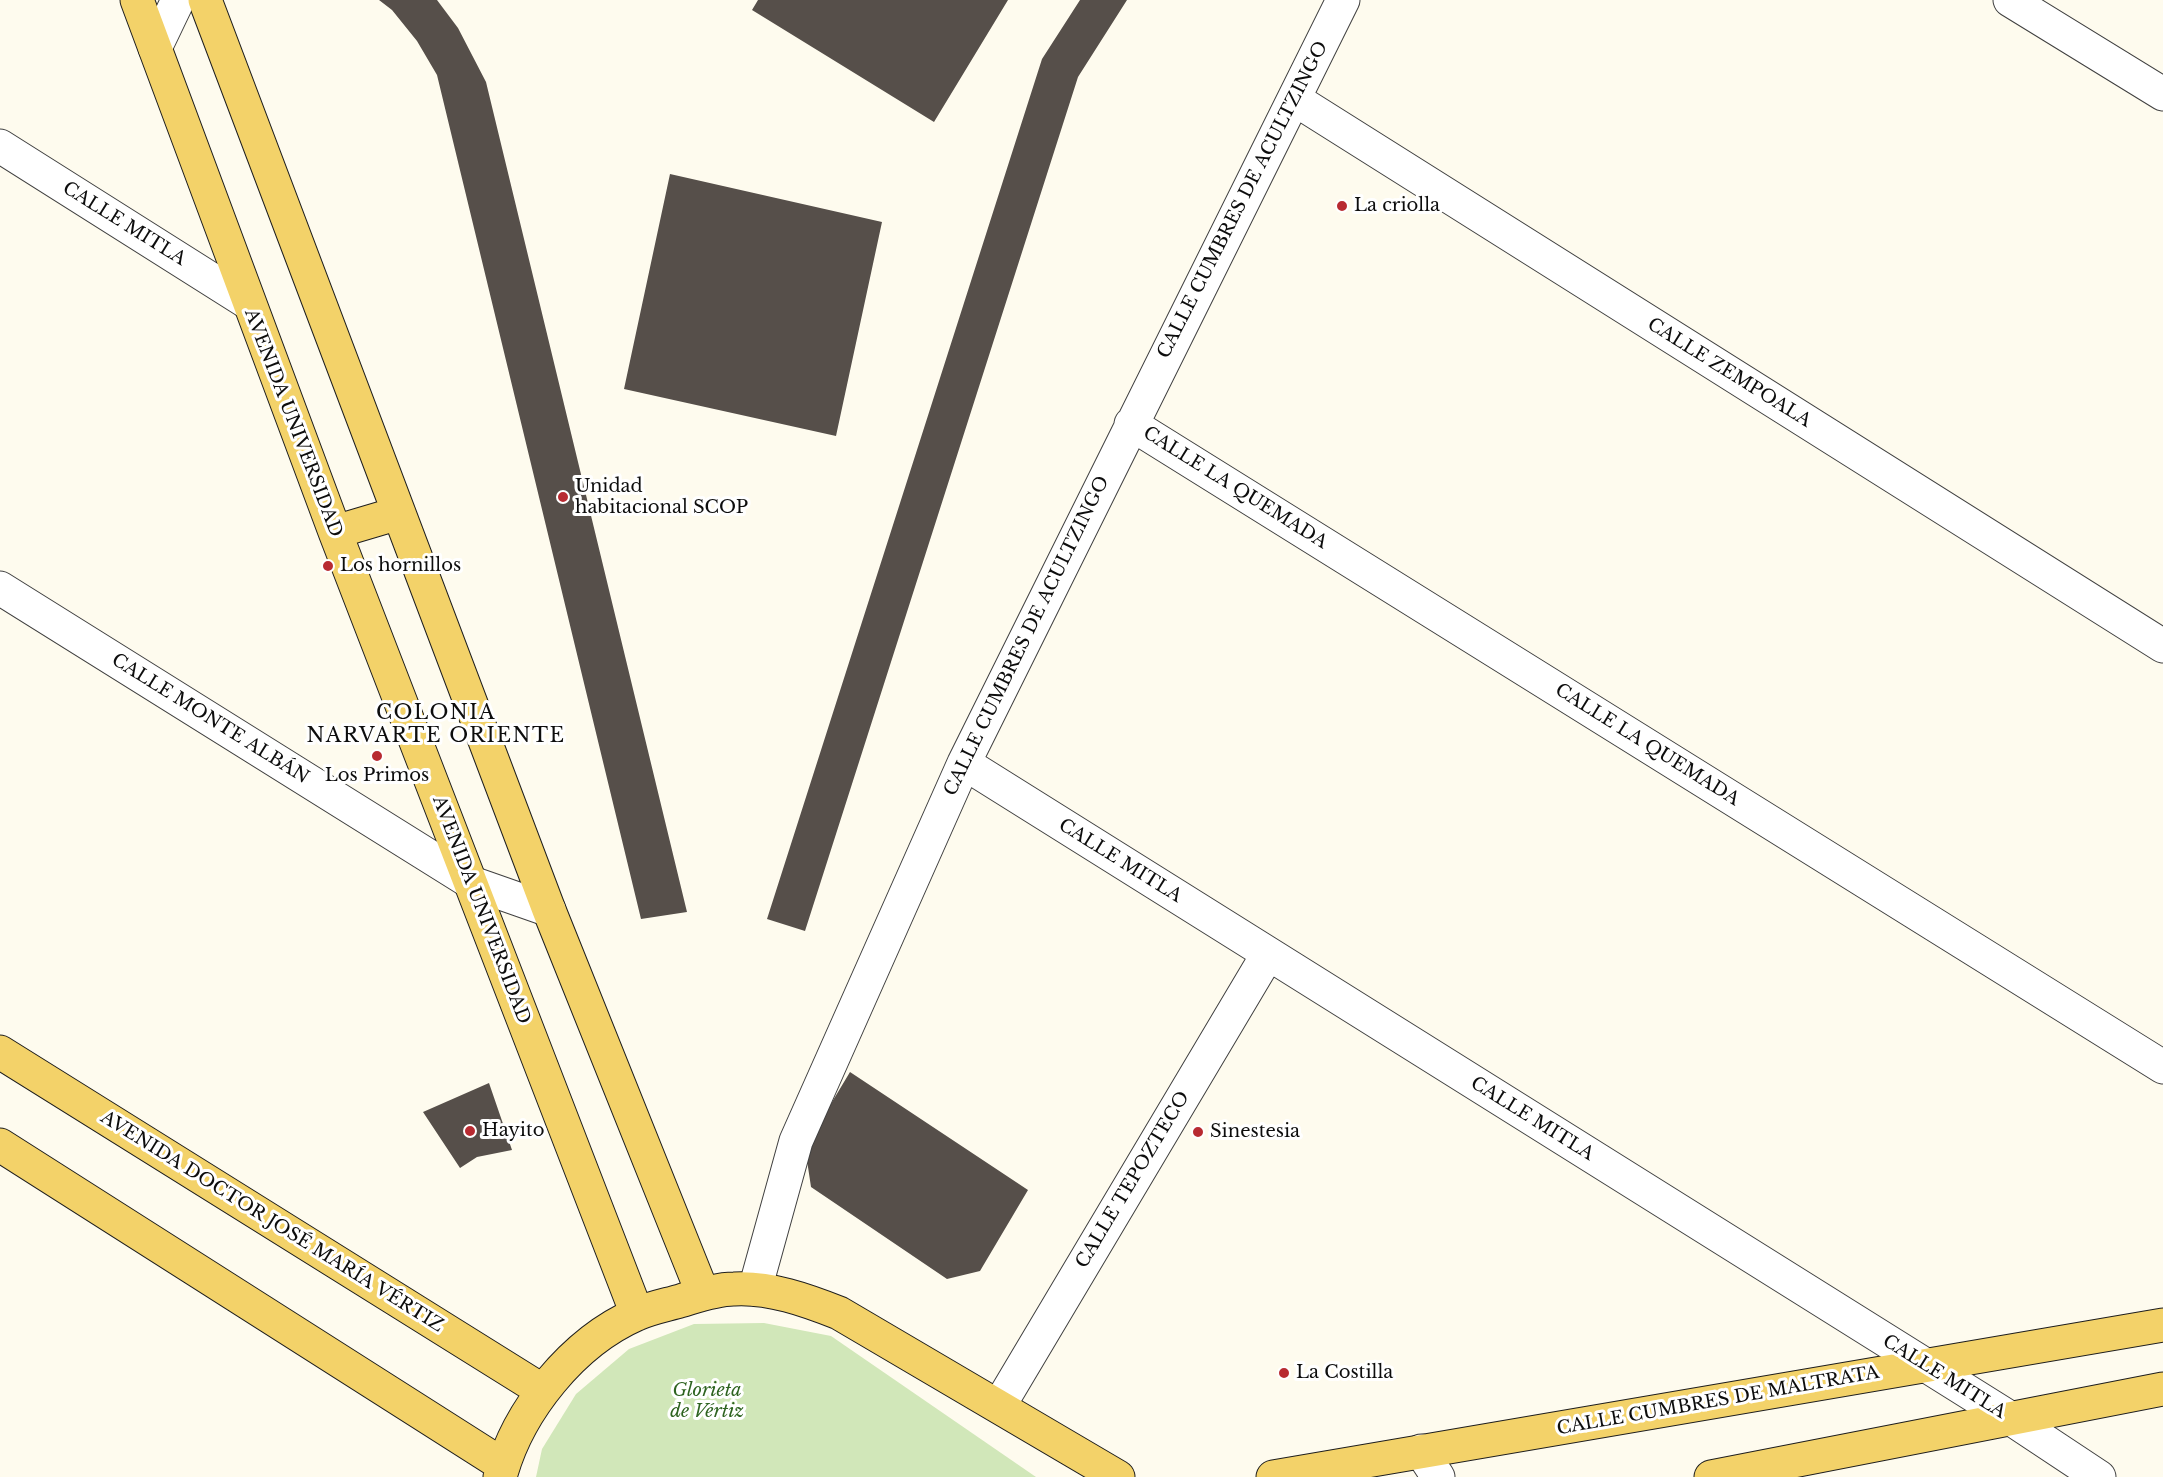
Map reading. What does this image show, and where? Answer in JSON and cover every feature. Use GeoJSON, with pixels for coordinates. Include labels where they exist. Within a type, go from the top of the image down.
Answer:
{"type":"FeatureCollection","features":[{"type":"Feature","properties":{"kind":"main road","name":"AVENIDA UNIVERSIDAD"},"geometry":{"type":"LineString","coordinates":[[136,0],[247,302],[637,1314]]}},
{"type":"Feature","properties":{"kind":"main road"},"geometry":{"type":"LineString","coordinates":[[205,0],[549,910],[704,1294]]}},
{"type":"Feature","properties":{"kind":"main road"},"geometry":{"type":"LineString","coordinates":[[335,532],[399,513]]}},
{"type":"Feature","properties":{"kind":"main road","name":"AVENIDA DOCTOR JOSÉ MARÍA VÉRTIZ"},"geometry":{"type":"LineString","coordinates":[[0,1052],[543,1391]]}},
{"type":"Feature","properties":{"kind":"main road"},"geometry":{"type":"LineString","coordinates":[[0,1145],[501,1471],[524,1421],[543,1391],[591,1342],[637,1314],[732,1288],[755,1289],[803,1299],[839,1313],[1118,1477]]}},
{"type":"Feature","properties":{"kind":"main road","name":"CALLE CUMBRES DE MALTRATA"},"geometry":{"type":"LineString","coordinates":[[1274,1477],[1429,1464],[1924,1366],[2163,1325]]}},
{"type":"Feature","properties":{"kind":"main road"},"geometry":{"type":"LineString","coordinates":[[1711,1477],[2163,1389]]}},
{"type":"Feature","properties":{"kind":"street"},"geometry":{"type":"LineString","coordinates":[[155,48],[178,0]]}},
{"type":"Feature","properties":{"kind":"street","name":"CALLE CUMBRES DE ACULTZINGO"},"geometry":{"type":"LineString","coordinates":[[755,1289],[796,1141],[964,763],[1131,424],[1296,100],[1343,0]]}},
{"type":"Feature","properties":{"kind":"street"},"geometry":{"type":"LineString","coordinates":[[2010,0],[2163,94]]}},
{"type":"Feature","properties":{"kind":"street","name":"CALLE ZEMPOALA"},"geometry":{"type":"LineString","coordinates":[[1296,100],[2163,646]]}},
{"type":"Feature","properties":{"kind":"street","name":"CALLE MITLA"},"geometry":{"type":"LineString","coordinates":[[0,146],[247,302]]}},
{"type":"Feature","properties":{"kind":"street","name":"CALLE LA QUEMADA"},"geometry":{"type":"LineString","coordinates":[[1131,424],[2163,1068]]}},
{"type":"Feature","properties":{"kind":"street","name":"CALLE MONTE ALBÁN"},"geometry":{"type":"LineString","coordinates":[[0,588],[472,883],[549,910]]}},
{"type":"Feature","properties":{"kind":"street","name":"CALLE MITLA"},"geometry":{"type":"LineString","coordinates":[[964,763],[2010,1418],[2099,1477]]}},
{"type":"Feature","properties":{"kind":"street","name":"CALLE TEPOZTECO"},"geometry":{"type":"LineString","coordinates":[[999,1406],[1268,954]]}},
{"type":"Feature","properties":{"kind":"green space","name":"Glorieta de Vértiz"},"geometry":{"type":"Polygon","coordinates":[[[764,1323],[831,1336],[1036,1477],[536,1477],[542,1449],[576,1394],[629,1349],[694,1324],[764,1323]]]}},
{"type":"Feature","properties":{"kind":"building","name":"Unidad habitacional SCOP"},"geometry":{"type":"Polygon","coordinates":[[[379,0],[437,0],[458,28],[486,82],[687,912],[641,919],[437,75],[417,41],[392,10],[379,0]]]}},
{"type":"Feature","properties":{"kind":"building"},"geometry":{"type":"Polygon","coordinates":[[[758,0],[1008,0],[934,122],[752,10],[758,0]]]}},
{"type":"Feature","properties":{"kind":"building"},"geometry":{"type":"Polygon","coordinates":[[[1080,0],[1127,0],[1078,77],[805,931],[767,919],[1042,59],[1080,0]]]}},
{"type":"Feature","properties":{"kind":"building"},"geometry":{"type":"Polygon","coordinates":[[[670,174],[882,222],[836,436],[624,389],[670,174]]]}},
{"type":"Feature","properties":{"kind":"building"},"geometry":{"type":"Polygon","coordinates":[[[850,1072],[1028,1190],[980,1271],[947,1279],[811,1187],[805,1147],[850,1072]]]}},
{"type":"Feature","properties":{"kind":"building","name":"Hayito"},"geometry":{"type":"Polygon","coordinates":[[[489,1083],[512,1150],[477,1157],[460,1168],[423,1112],[489,1083]]]}},
{"type":"Feature","properties":{"kind":"place","name":"La criolla"},"geometry":{"type":"Point","coordinates":[1342,206]}},
{"type":"Feature","properties":{"kind":"place","name":"Unidad habitacional SCOP"},"geometry":{"type":"Point","coordinates":[563,497]}},
{"type":"Feature","properties":{"kind":"place","name":"Los hornillos"},"geometry":{"type":"Point","coordinates":[328,566]}},
{"type":"Feature","properties":{"kind":"place","name":"Los Primos"},"geometry":{"type":"Point","coordinates":[377,756]}},
{"type":"Feature","properties":{"kind":"place","name":"Hayito"},"geometry":{"type":"Point","coordinates":[470,1131]}},
{"type":"Feature","properties":{"kind":"place","name":"Sinestesia"},"geometry":{"type":"Point","coordinates":[1198,1132]}},
{"type":"Feature","properties":{"kind":"place","name":"La Costilla"},"geometry":{"type":"Point","coordinates":[1284,1373]}},
{"type":"Feature","properties":{"kind":"district","name":"COLONIA NARVARTE ORIENTE"},"geometry":{"type":"Point","coordinates":[436,724]}}]}
